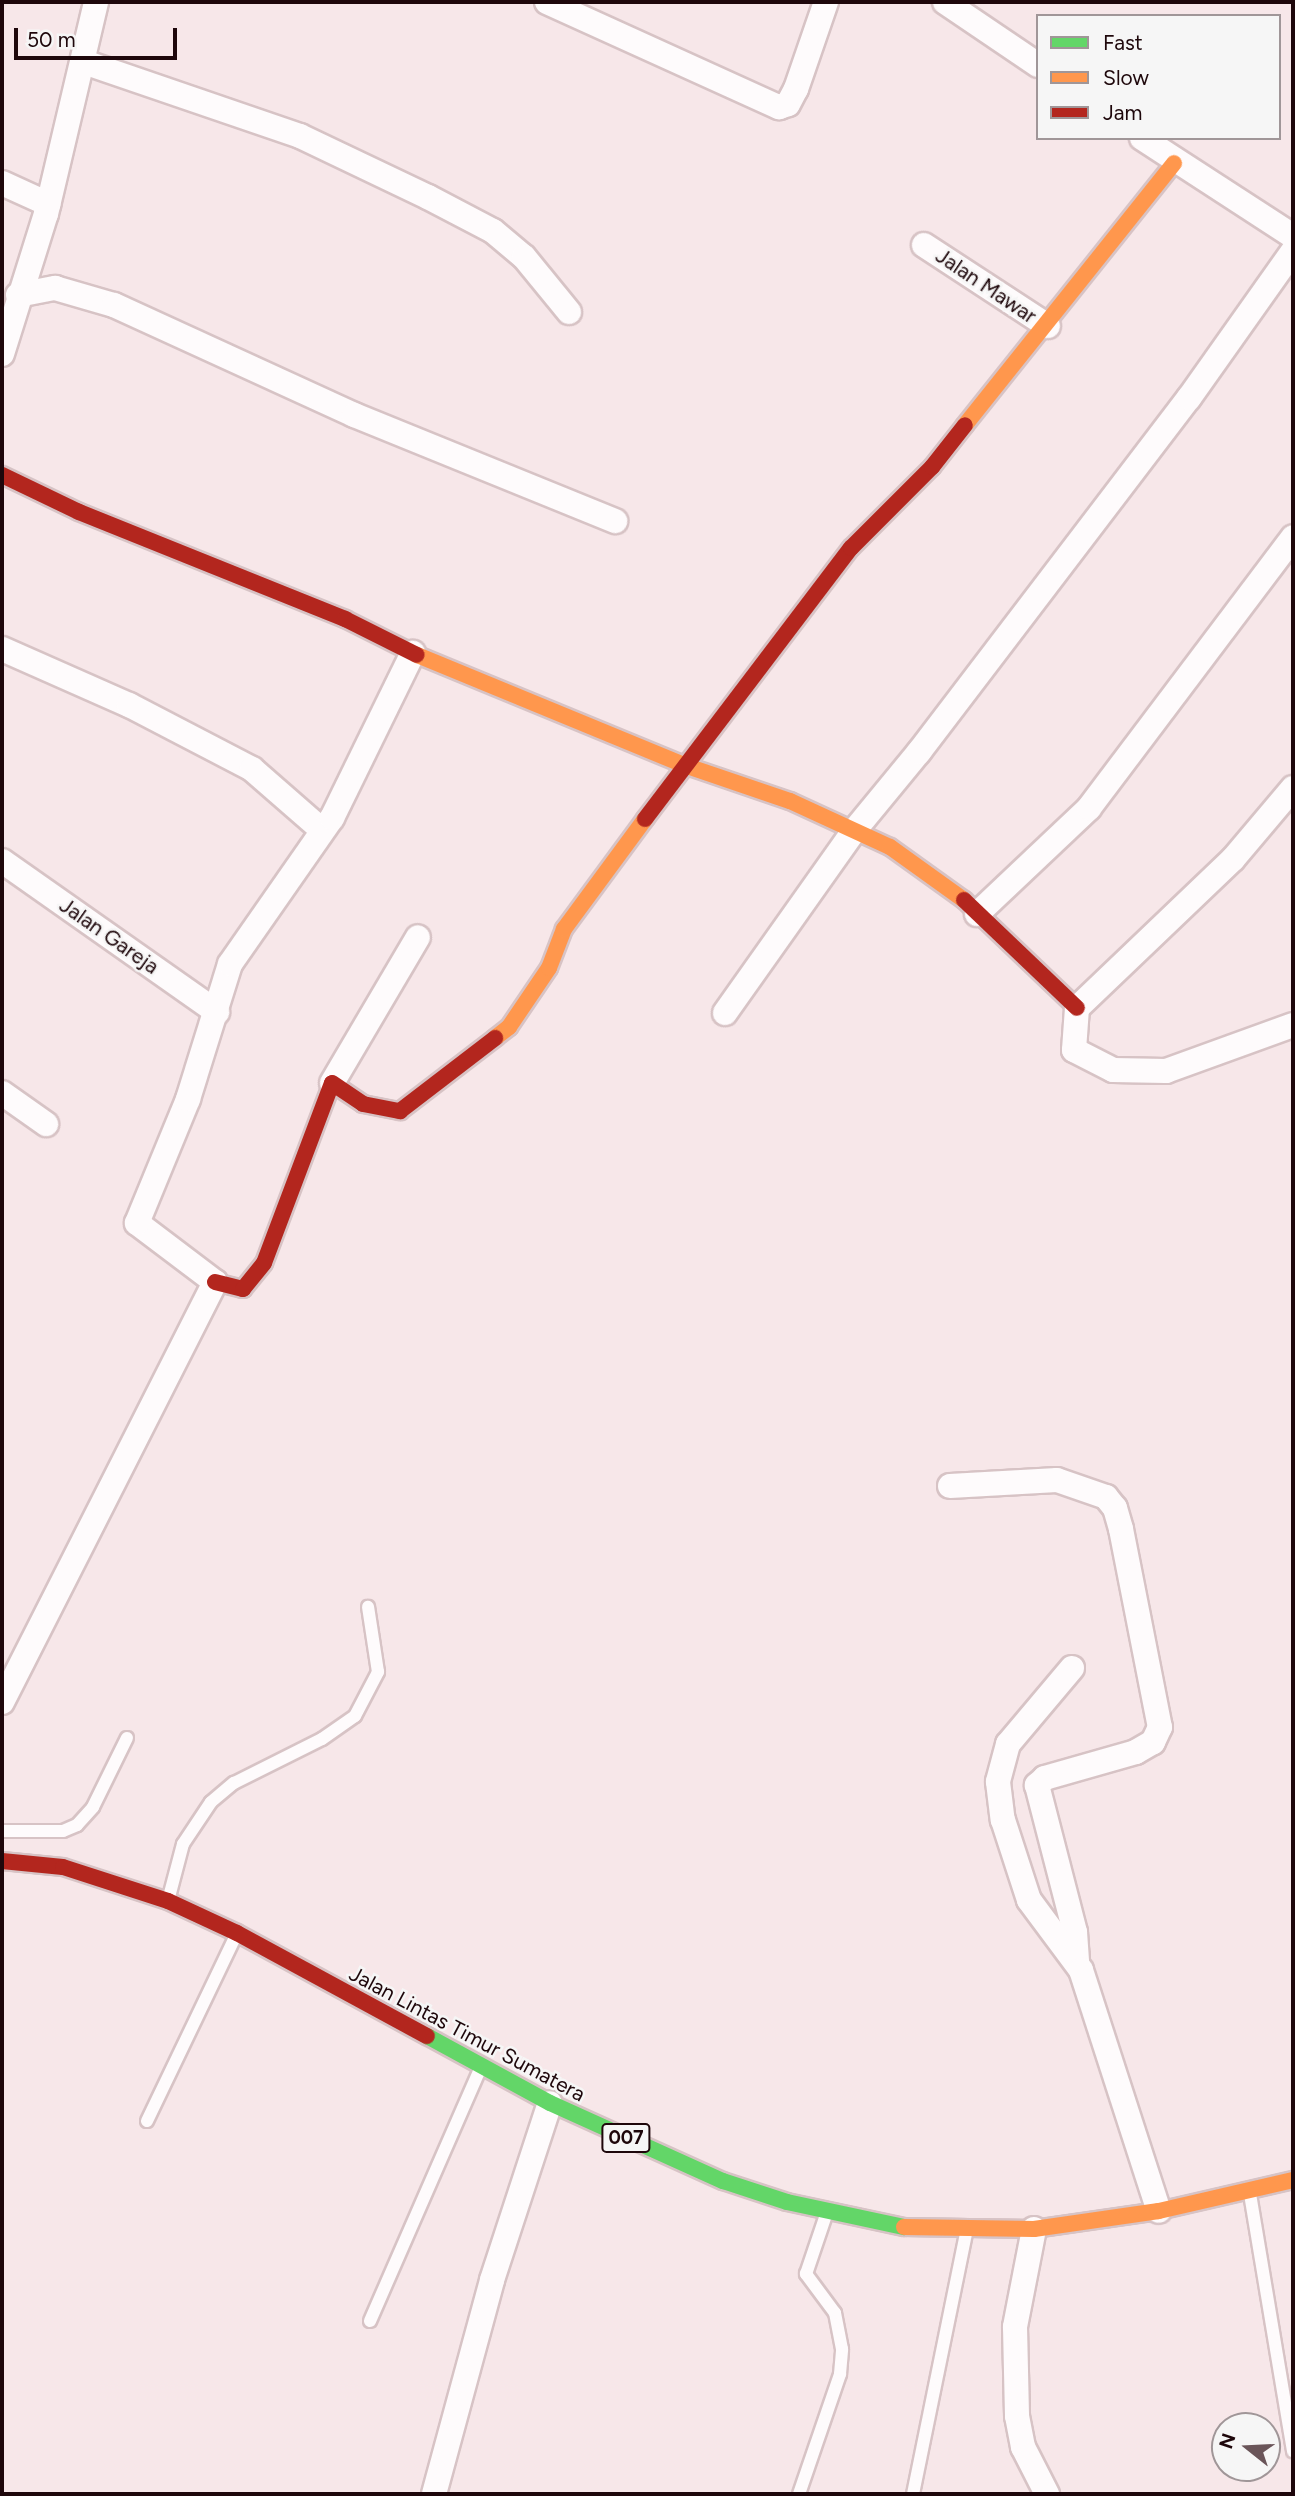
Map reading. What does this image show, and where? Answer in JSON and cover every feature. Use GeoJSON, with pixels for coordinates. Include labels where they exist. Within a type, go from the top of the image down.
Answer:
{"type":"FeatureCollection","features":[{"type":"Feature","properties":{"kind":"main road"},"geometry":{"type":"LineString","coordinates":[[215,1282],[243,1289],[264,1263],[332,1083],[363,1104],[400,1111],[509,1027],[549,968],[564,929],[684,765],[851,548],[932,467],[1048,326],[1174,163]]}},
{"type":"Feature","properties":{"kind":"main road"},"geometry":{"type":"LineString","coordinates":[[2,475],[79,512],[345,620],[413,653],[684,765],[790,801],[890,847],[934,876],[1077,1008]]}},
{"type":"Feature","properties":{"kind":"main road","name":"Jalan Lintas Timur Sumatera"},"geometry":{"type":"LineString","coordinates":[[2,1861],[63,1867],[168,1901],[237,1933],[480,2069],[550,2103],[723,2181],[827,2211],[889,2225],[967,2231],[1034,2229],[1159,2211],[1293,2180]]}},
{"type":"Feature","properties":{"kind":"street"},"geometry":{"type":"LineString","coordinates":[[2,354],[48,204],[84,62],[96,2]]}},
{"type":"Feature","properties":{"kind":"street"},"geometry":{"type":"LineString","coordinates":[[547,2],[779,107],[788,104],[796,89],[826,2]]}},
{"type":"Feature","properties":{"kind":"street"},"geometry":{"type":"LineString","coordinates":[[945,2],[1036,64]]}},
{"type":"Feature","properties":{"kind":"street"},"geometry":{"type":"LineString","coordinates":[[84,62],[300,136],[428,197],[493,231],[524,257],[569,312]]}},
{"type":"Feature","properties":{"kind":"street"},"geometry":{"type":"LineString","coordinates":[[1145,140],[1174,163],[1293,236]]}},
{"type":"Feature","properties":{"kind":"street"},"geometry":{"type":"LineString","coordinates":[[2,183],[48,204]]}},
{"type":"Feature","properties":{"kind":"street","name":"Jalan Mawar"},"geometry":{"type":"LineString","coordinates":[[924,245],[1048,326]]}},
{"type":"Feature","properties":{"kind":"street"},"geometry":{"type":"LineString","coordinates":[[725,1013],[853,832],[1181,409],[1293,251]]}},
{"type":"Feature","properties":{"kind":"street"},"geometry":{"type":"LineString","coordinates":[[18,295],[55,288],[114,305],[354,415],[615,521]]}},
{"type":"Feature","properties":{"kind":"street"},"geometry":{"type":"LineString","coordinates":[[977,914],[1089,808],[1293,537]]}},
{"type":"Feature","properties":{"kind":"street"},"geometry":{"type":"LineString","coordinates":[[2,649],[130,705],[252,769],[322,831]]}},
{"type":"Feature","properties":{"kind":"street"},"geometry":{"type":"LineString","coordinates":[[2,1702],[215,1282],[137,1223],[188,1099],[230,964],[322,831],[369,751],[413,653]]}},
{"type":"Feature","properties":{"kind":"street"},"geometry":{"type":"LineString","coordinates":[[1293,788],[1233,859],[1077,1008],[1074,1050],[1099,1065],[1126,1073],[1166,1071],[1293,1025]]}},
{"type":"Feature","properties":{"kind":"street","name":"Jalan Gareja"},"geometry":{"type":"LineString","coordinates":[[2,861],[217,1012]]}},
{"type":"Feature","properties":{"kind":"street"},"geometry":{"type":"LineString","coordinates":[[332,1083],[418,937]]}},
{"type":"Feature","properties":{"kind":"street"},"geometry":{"type":"LineString","coordinates":[[2,1093],[46,1124]]}},
{"type":"Feature","properties":{"kind":"street"},"geometry":{"type":"LineString","coordinates":[[950,1486],[1057,1480],[1106,1497],[1115,1508],[1160,1727],[1157,1738],[1144,1748],[1045,1778],[1037,1784],[1076,1933],[1077,1962],[1159,2211]]}},
{"type":"Feature","properties":{"kind":"street"},"geometry":{"type":"LineString","coordinates":[[1073,1668],[1009,1744],[998,1782],[1003,1820],[1030,1900],[1040,1919],[1077,1962]]}},
{"type":"Feature","properties":{"kind":"street"},"geometry":{"type":"LineString","coordinates":[[434,2494],[492,2280],[550,2103]]}},
{"type":"Feature","properties":{"kind":"street"},"geometry":{"type":"LineString","coordinates":[[1034,2229],[1015,2327],[1017,2416],[1023,2447],[1047,2494]]}},
{"type":"Feature","properties":{"kind":"lane"},"geometry":{"type":"LineString","coordinates":[[168,1901],[183,1844],[211,1802],[234,1783],[322,1739],[355,1716],[378,1672],[368,1607]]}},
{"type":"Feature","properties":{"kind":"lane"},"geometry":{"type":"LineString","coordinates":[[2,1831],[63,1831],[77,1825],[93,1807],[127,1738]]}},
{"type":"Feature","properties":{"kind":"lane"},"geometry":{"type":"LineString","coordinates":[[147,2121],[237,1933]]}},
{"type":"Feature","properties":{"kind":"lane"},"geometry":{"type":"LineString","coordinates":[[370,2321],[480,2069]]}},
{"type":"Feature","properties":{"kind":"lane"},"geometry":{"type":"LineString","coordinates":[[1249,2190],[1293,2451]]}},
{"type":"Feature","properties":{"kind":"lane"},"geometry":{"type":"LineString","coordinates":[[799,2494],[840,2374],[842,2349],[835,2313],[806,2274],[827,2211]]}},
{"type":"Feature","properties":{"kind":"lane"},"geometry":{"type":"LineString","coordinates":[[913,2494],[967,2231]]}},
{"type":"Feature","properties":{"kind":"traffic: fast"},"geometry":{"type":"LineString","coordinates":[[427,2036],[550,2103],[723,2181],[787,2202],[904,2227]]}},
{"type":"Feature","properties":{"kind":"traffic: slow"},"geometry":{"type":"LineString","coordinates":[[965,425],[1174,163]]}},
{"type":"Feature","properties":{"kind":"traffic: slow"},"geometry":{"type":"LineString","coordinates":[[417,655],[684,765],[790,801],[890,847],[964,900]]}},
{"type":"Feature","properties":{"kind":"traffic: slow"},"geometry":{"type":"LineString","coordinates":[[495,1038],[509,1027],[549,968],[564,929],[645,819]]}},
{"type":"Feature","properties":{"kind":"traffic: slow"},"geometry":{"type":"LineString","coordinates":[[904,2227],[1034,2229],[1159,2211],[1293,2180]]}},
{"type":"Feature","properties":{"kind":"traffic: jam"},"geometry":{"type":"LineString","coordinates":[[645,819],[851,548],[932,467],[965,425]]}},
{"type":"Feature","properties":{"kind":"traffic: jam"},"geometry":{"type":"LineString","coordinates":[[2,475],[79,512],[345,619],[417,655]]}},
{"type":"Feature","properties":{"kind":"traffic: jam"},"geometry":{"type":"LineString","coordinates":[[964,900],[1077,1008]]}},
{"type":"Feature","properties":{"kind":"traffic: jam"},"geometry":{"type":"LineString","coordinates":[[215,1282],[243,1289],[264,1263],[332,1083],[363,1104],[400,1111],[495,1038]]}},
{"type":"Feature","properties":{"kind":"traffic: jam"},"geometry":{"type":"LineString","coordinates":[[2,1861],[63,1867],[168,1901],[237,1933],[427,2036]]}}]}
